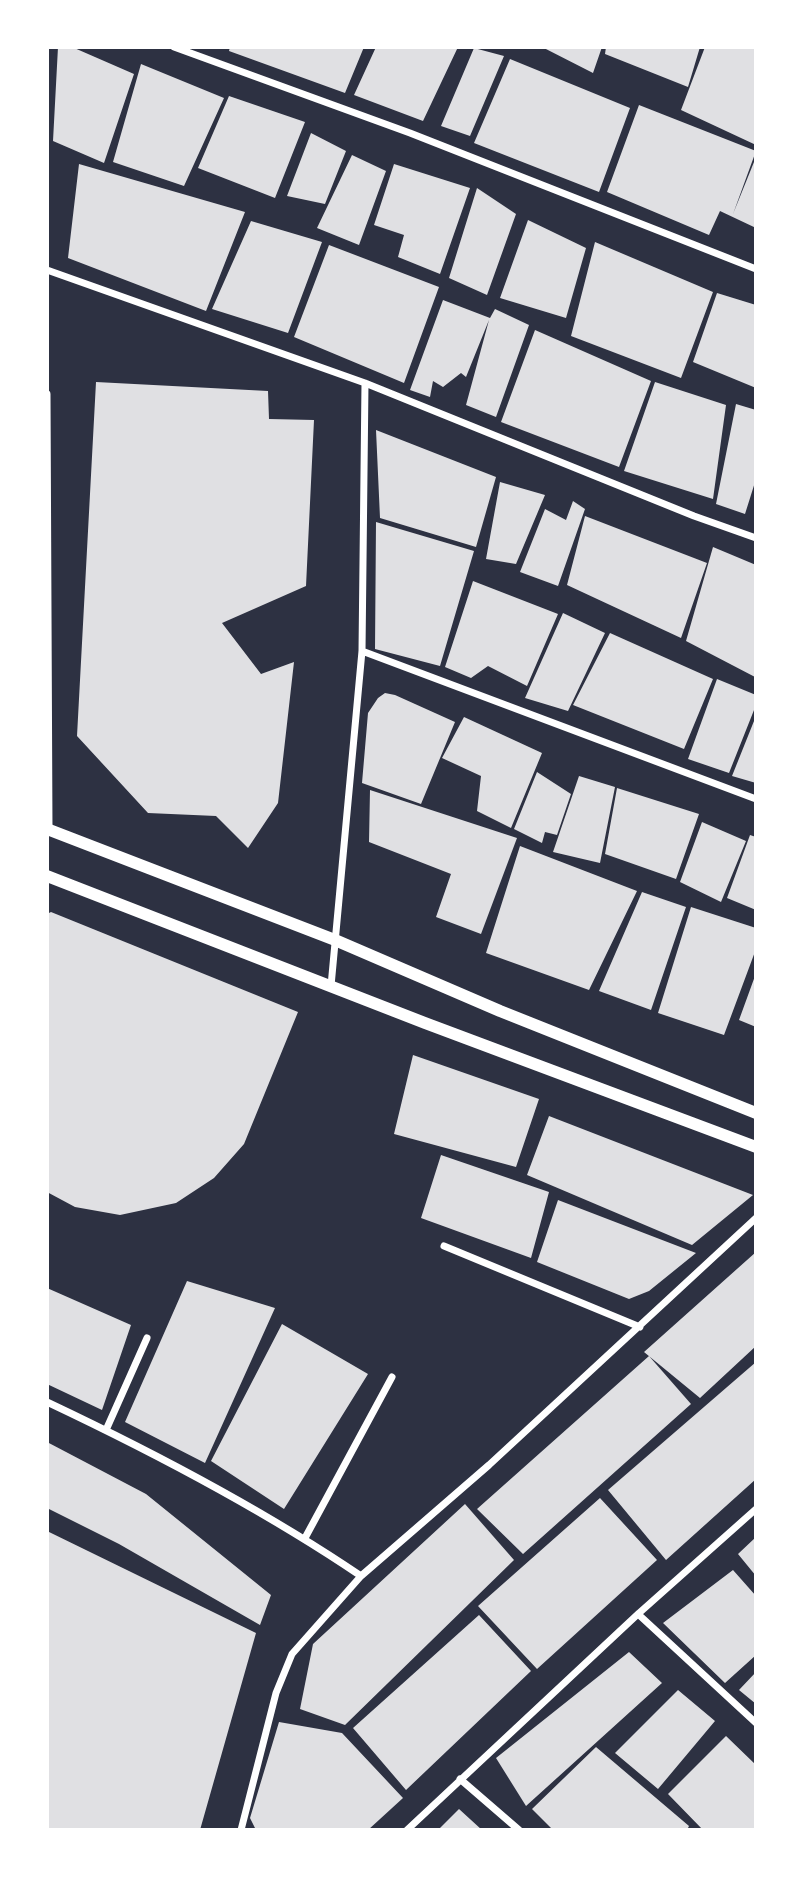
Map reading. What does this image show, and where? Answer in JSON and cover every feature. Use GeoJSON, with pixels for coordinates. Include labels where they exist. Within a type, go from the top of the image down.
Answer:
{"type":"FeatureCollection","features":[{"type":"Feature","properties":{"kind":"street"},"geometry":{"type":"LineString","coordinates":[[174,47],[410,133],[756,269]]}},
{"type":"Feature","properties":{"kind":"street"},"geometry":{"type":"LineString","coordinates":[[47,270],[365,383],[694,516],[756,538]]}},
{"type":"Feature","properties":{"kind":"street"},"geometry":{"type":"LineString","coordinates":[[331,986],[362,651],[365,383]]}},
{"type":"Feature","properties":{"kind":"street"},"geometry":{"type":"LineString","coordinates":[[47,394],[48,830],[335,940],[500,1011],[756,1113]]}},
{"type":"Feature","properties":{"kind":"street"},"geometry":{"type":"LineString","coordinates":[[362,651],[756,799]]}},
{"type":"Feature","properties":{"kind":"street"},"geometry":{"type":"LineString","coordinates":[[51,879],[756,1147]]}},
{"type":"Feature","properties":{"kind":"street"},"geometry":{"type":"LineString","coordinates":[[241,1830],[276,1693],[292,1654],[361,1576],[489,1465],[756,1217]]}},
{"type":"Feature","properties":{"kind":"street"},"geometry":{"type":"LineString","coordinates":[[444,1246],[640,1327]]}},
{"type":"Feature","properties":{"kind":"street"},"geometry":{"type":"LineString","coordinates":[[106,1430],[148,1338]]}},
{"type":"Feature","properties":{"kind":"street"},"geometry":{"type":"LineString","coordinates":[[305,1538],[392,1377]]}},
{"type":"Feature","properties":{"kind":"street"},"geometry":{"type":"LineString","coordinates":[[47,1402],[106,1430],[305,1538],[361,1576]]}},
{"type":"Feature","properties":{"kind":"street"},"geometry":{"type":"LineString","coordinates":[[407,1830],[638,1614],[756,1509]]}},
{"type":"Feature","properties":{"kind":"street"},"geometry":{"type":"LineString","coordinates":[[638,1614],[756,1723]]}},
{"type":"Feature","properties":{"kind":"street"},"geometry":{"type":"LineString","coordinates":[[460,1779],[519,1830]]}},
{"type":"Feature","properties":{"kind":"building"},"geometry":{"type":"Polygon","coordinates":[[[58,47],[72,47],[134,74],[104,163],[53,141],[58,47]]]}},
{"type":"Feature","properties":{"kind":"building"},"geometry":{"type":"Polygon","coordinates":[[[230,47],[364,47],[345,93],[229,51],[230,47]]]}},
{"type":"Feature","properties":{"kind":"building"},"geometry":{"type":"Polygon","coordinates":[[[376,47],[458,47],[423,121],[354,95],[376,47]]]}},
{"type":"Feature","properties":{"kind":"building"},"geometry":{"type":"Polygon","coordinates":[[[542,47],[602,47],[593,73],[542,47]]]}},
{"type":"Feature","properties":{"kind":"building"},"geometry":{"type":"Polygon","coordinates":[[[606,47],[700,47],[688,87],[605,54],[606,47]]]}},
{"type":"Feature","properties":{"kind":"building"},"geometry":{"type":"Polygon","coordinates":[[[705,47],[756,47],[756,145],[681,110],[705,47]]]}},
{"type":"Feature","properties":{"kind":"building"},"geometry":{"type":"Polygon","coordinates":[[[474,48],[504,56],[470,136],[441,126],[474,48]]]}},
{"type":"Feature","properties":{"kind":"building"},"geometry":{"type":"Polygon","coordinates":[[[510,59],[630,108],[599,192],[474,143],[510,59]]]}},
{"type":"Feature","properties":{"kind":"building"},"geometry":{"type":"Polygon","coordinates":[[[141,64],[224,98],[184,186],[113,162],[141,64]]]}},
{"type":"Feature","properties":{"kind":"building"},"geometry":{"type":"Polygon","coordinates":[[[229,96],[305,122],[275,198],[198,168],[229,96]]]}},
{"type":"Feature","properties":{"kind":"building"},"geometry":{"type":"Polygon","coordinates":[[[639,105],[756,151],[733,214],[756,157],[756,228],[720,211],[709,235],[607,192],[639,105]]]}},
{"type":"Feature","properties":{"kind":"building"},"geometry":{"type":"Polygon","coordinates":[[[311,133],[346,151],[325,204],[287,196],[311,133]]]}},
{"type":"Feature","properties":{"kind":"building"},"geometry":{"type":"Polygon","coordinates":[[[352,155],[386,171],[359,245],[317,228],[352,155]]]}},
{"type":"Feature","properties":{"kind":"building"},"geometry":{"type":"Polygon","coordinates":[[[79,164],[245,212],[206,311],[68,258],[79,164]]]}},
{"type":"Feature","properties":{"kind":"building"},"geometry":{"type":"Polygon","coordinates":[[[394,164],[470,188],[440,274],[398,257],[404,235],[374,225],[394,164]]]}},
{"type":"Feature","properties":{"kind":"building"},"geometry":{"type":"Polygon","coordinates":[[[477,188],[516,214],[487,295],[449,278],[477,188]]]}},
{"type":"Feature","properties":{"kind":"building"},"geometry":{"type":"Polygon","coordinates":[[[528,220],[586,248],[566,318],[500,298],[528,220]]]}},
{"type":"Feature","properties":{"kind":"building"},"geometry":{"type":"Polygon","coordinates":[[[251,221],[322,242],[288,333],[212,309],[251,221]]]}},
{"type":"Feature","properties":{"kind":"building"},"geometry":{"type":"Polygon","coordinates":[[[595,242],[713,292],[681,378],[571,336],[595,242]]]}},
{"type":"Feature","properties":{"kind":"building"},"geometry":{"type":"Polygon","coordinates":[[[329,245],[439,287],[404,383],[294,337],[329,245]]]}},
{"type":"Feature","properties":{"kind":"building"},"geometry":{"type":"Polygon","coordinates":[[[717,293],[756,305],[756,388],[693,362],[717,293]]]}},
{"type":"Feature","properties":{"kind":"building"},"geometry":{"type":"Polygon","coordinates":[[[443,300],[490,318],[495,309],[529,325],[496,417],[466,405],[489,320],[466,377],[461,373],[443,387],[433,381],[430,397],[410,390],[443,300]]]}},
{"type":"Feature","properties":{"kind":"building"},"geometry":{"type":"Polygon","coordinates":[[[535,330],[651,381],[619,467],[501,422],[535,330]]]}},
{"type":"Feature","properties":{"kind":"building"},"geometry":{"type":"Polygon","coordinates":[[[96,382],[268,391],[269,419],[314,420],[306,586],[222,623],[261,674],[294,662],[278,803],[248,848],[216,816],[148,813],[77,736],[96,382]]]}},
{"type":"Feature","properties":{"kind":"building"},"geometry":{"type":"Polygon","coordinates":[[[655,382],[726,405],[713,499],[624,471],[655,382]]]}},
{"type":"Feature","properties":{"kind":"building"},"geometry":{"type":"Polygon","coordinates":[[[736,404],[756,410],[756,479],[745,514],[716,504],[736,404]]]}},
{"type":"Feature","properties":{"kind":"building"},"geometry":{"type":"Polygon","coordinates":[[[376,430],[496,477],[476,547],[380,518],[376,430]]]}},
{"type":"Feature","properties":{"kind":"building"},"geometry":{"type":"Polygon","coordinates":[[[500,482],[545,495],[516,564],[486,559],[500,482]]]}},
{"type":"Feature","properties":{"kind":"building"},"geometry":{"type":"Polygon","coordinates":[[[573,501],[585,509],[558,586],[520,572],[545,509],[566,520],[573,501]]]}},
{"type":"Feature","properties":{"kind":"building"},"geometry":{"type":"Polygon","coordinates":[[[585,516],[707,563],[681,638],[567,585],[585,516]]]}},
{"type":"Feature","properties":{"kind":"building"},"geometry":{"type":"Polygon","coordinates":[[[376,522],[474,551],[440,666],[375,649],[376,522]]]}},
{"type":"Feature","properties":{"kind":"building"},"geometry":{"type":"Polygon","coordinates":[[[713,547],[756,565],[755,677],[686,641],[713,547]]]}},
{"type":"Feature","properties":{"kind":"building"},"geometry":{"type":"Polygon","coordinates":[[[473,581],[558,614],[527,686],[488,666],[471,678],[445,667],[473,581]]]}},
{"type":"Feature","properties":{"kind":"building"},"geometry":{"type":"Polygon","coordinates":[[[563,613],[605,633],[568,711],[525,698],[563,613]]]}},
{"type":"Feature","properties":{"kind":"building"},"geometry":{"type":"Polygon","coordinates":[[[610,633],[713,679],[684,749],[573,705],[610,633]]]}},
{"type":"Feature","properties":{"kind":"building"},"geometry":{"type":"Polygon","coordinates":[[[717,679],[756,695],[756,705],[729,773],[688,759],[717,679]]]}},
{"type":"Feature","properties":{"kind":"building"},"geometry":{"type":"Polygon","coordinates":[[[385,693],[455,722],[421,804],[362,783],[368,713],[385,693]]]}},
{"type":"Feature","properties":{"kind":"building"},"geometry":{"type":"Polygon","coordinates":[[[756,716],[756,783],[732,776],[756,716]]]}},
{"type":"Feature","properties":{"kind":"building"},"geometry":{"type":"Polygon","coordinates":[[[464,717],[542,753],[511,828],[477,811],[481,776],[442,758],[464,717]]]}},
{"type":"Feature","properties":{"kind":"building"},"geometry":{"type":"Polygon","coordinates":[[[537,772],[571,794],[557,835],[545,832],[542,843],[514,829],[537,772]]]}},
{"type":"Feature","properties":{"kind":"building"},"geometry":{"type":"Polygon","coordinates":[[[579,776],[615,787],[600,863],[553,852],[579,776]]]}},
{"type":"Feature","properties":{"kind":"building"},"geometry":{"type":"Polygon","coordinates":[[[617,788],[699,814],[676,879],[605,854],[617,788]]]}},
{"type":"Feature","properties":{"kind":"building"},"geometry":{"type":"Polygon","coordinates":[[[370,790],[517,838],[481,934],[436,917],[451,874],[369,842],[370,790]]]}},
{"type":"Feature","properties":{"kind":"building"},"geometry":{"type":"Polygon","coordinates":[[[702,822],[746,841],[721,902],[680,882],[702,822]]]}},
{"type":"Feature","properties":{"kind":"building"},"geometry":{"type":"Polygon","coordinates":[[[750,835],[756,837],[756,910],[727,898],[750,835]]]}},
{"type":"Feature","properties":{"kind":"building"},"geometry":{"type":"Polygon","coordinates":[[[520,846],[637,891],[589,990],[486,953],[520,846]]]}},
{"type":"Feature","properties":{"kind":"building"},"geometry":{"type":"Polygon","coordinates":[[[642,892],[686,907],[651,1010],[599,991],[642,892]]]}},
{"type":"Feature","properties":{"kind":"building"},"geometry":{"type":"Polygon","coordinates":[[[691,907],[756,928],[756,949],[724,1035],[658,1013],[691,907]]]}},
{"type":"Feature","properties":{"kind":"building"},"geometry":{"type":"Polygon","coordinates":[[[51,912],[298,1012],[244,1144],[214,1178],[176,1203],[120,1215],[75,1207],[47,1192],[47,914],[51,912]]]}},
{"type":"Feature","properties":{"kind":"building"},"geometry":{"type":"Polygon","coordinates":[[[756,976],[756,1027],[739,1020],[756,976]]]}},
{"type":"Feature","properties":{"kind":"building"},"geometry":{"type":"Polygon","coordinates":[[[413,1055],[539,1099],[516,1167],[394,1134],[413,1055]]]}},
{"type":"Feature","properties":{"kind":"building"},"geometry":{"type":"Polygon","coordinates":[[[549,1116],[753,1195],[692,1245],[527,1175],[549,1116]]]}},
{"type":"Feature","properties":{"kind":"building"},"geometry":{"type":"Polygon","coordinates":[[[441,1155],[549,1192],[531,1258],[421,1218],[441,1155]]]}},
{"type":"Feature","properties":{"kind":"building"},"geometry":{"type":"Polygon","coordinates":[[[558,1200],[696,1253],[649,1291],[629,1299],[537,1262],[558,1200]]]}},
{"type":"Feature","properties":{"kind":"building"},"geometry":{"type":"Polygon","coordinates":[[[756,1252],[756,1346],[700,1398],[644,1352],[756,1252]]]}},
{"type":"Feature","properties":{"kind":"building"},"geometry":{"type":"Polygon","coordinates":[[[187,1281],[275,1308],[205,1463],[125,1422],[187,1281]]]}},
{"type":"Feature","properties":{"kind":"building"},"geometry":{"type":"Polygon","coordinates":[[[47,1288],[131,1325],[102,1410],[47,1384],[47,1288]]]}},
{"type":"Feature","properties":{"kind":"building"},"geometry":{"type":"Polygon","coordinates":[[[282,1324],[368,1374],[284,1509],[211,1461],[282,1324]]]}},
{"type":"Feature","properties":{"kind":"building"},"geometry":{"type":"Polygon","coordinates":[[[649,1356],[691,1404],[523,1554],[477,1509],[649,1356]]]}},
{"type":"Feature","properties":{"kind":"building"},"geometry":{"type":"Polygon","coordinates":[[[756,1362],[756,1479],[666,1560],[608,1490],[756,1362]]]}},
{"type":"Feature","properties":{"kind":"building"},"geometry":{"type":"Polygon","coordinates":[[[47,1442],[146,1494],[271,1595],[260,1625],[119,1544],[47,1508],[47,1442]]]}},
{"type":"Feature","properties":{"kind":"building"},"geometry":{"type":"Polygon","coordinates":[[[600,1498],[657,1560],[537,1669],[478,1606],[600,1498]]]}},
{"type":"Feature","properties":{"kind":"building"},"geometry":{"type":"Polygon","coordinates":[[[465,1504],[514,1560],[345,1725],[300,1709],[313,1644],[465,1504]]]}},
{"type":"Feature","properties":{"kind":"building"},"geometry":{"type":"Polygon","coordinates":[[[47,1531],[256,1633],[200,1830],[47,1830],[47,1531]]]}},
{"type":"Feature","properties":{"kind":"building"},"geometry":{"type":"Polygon","coordinates":[[[756,1537],[756,1576],[738,1554],[756,1537]]]}},
{"type":"Feature","properties":{"kind":"building"},"geometry":{"type":"Polygon","coordinates":[[[733,1570],[756,1596],[756,1655],[725,1683],[663,1623],[733,1570]]]}},
{"type":"Feature","properties":{"kind":"building"},"geometry":{"type":"Polygon","coordinates":[[[479,1615],[531,1671],[406,1790],[353,1728],[479,1615]]]}},
{"type":"Feature","properties":{"kind":"building"},"geometry":{"type":"Polygon","coordinates":[[[629,1652],[662,1683],[526,1806],[496,1758],[629,1652]]]}},
{"type":"Feature","properties":{"kind":"building"},"geometry":{"type":"Polygon","coordinates":[[[756,1672],[756,1704],[739,1690],[756,1672]]]}},
{"type":"Feature","properties":{"kind":"building"},"geometry":{"type":"Polygon","coordinates":[[[678,1690],[715,1721],[658,1789],[615,1753],[678,1690]]]}},
{"type":"Feature","properties":{"kind":"building"},"geometry":{"type":"Polygon","coordinates":[[[279,1722],[342,1733],[403,1798],[368,1830],[256,1830],[250,1818],[279,1722]]]}},
{"type":"Feature","properties":{"kind":"building"},"geometry":{"type":"Polygon","coordinates":[[[726,1736],[756,1765],[756,1830],[703,1830],[668,1794],[726,1736]]]}},
{"type":"Feature","properties":{"kind":"building"},"geometry":{"type":"Polygon","coordinates":[[[596,1747],[689,1826],[687,1830],[553,1830],[532,1809],[596,1747]]]}},
{"type":"Feature","properties":{"kind":"building"},"geometry":{"type":"Polygon","coordinates":[[[459,1809],[482,1830],[438,1830],[459,1809]]]}}]}
